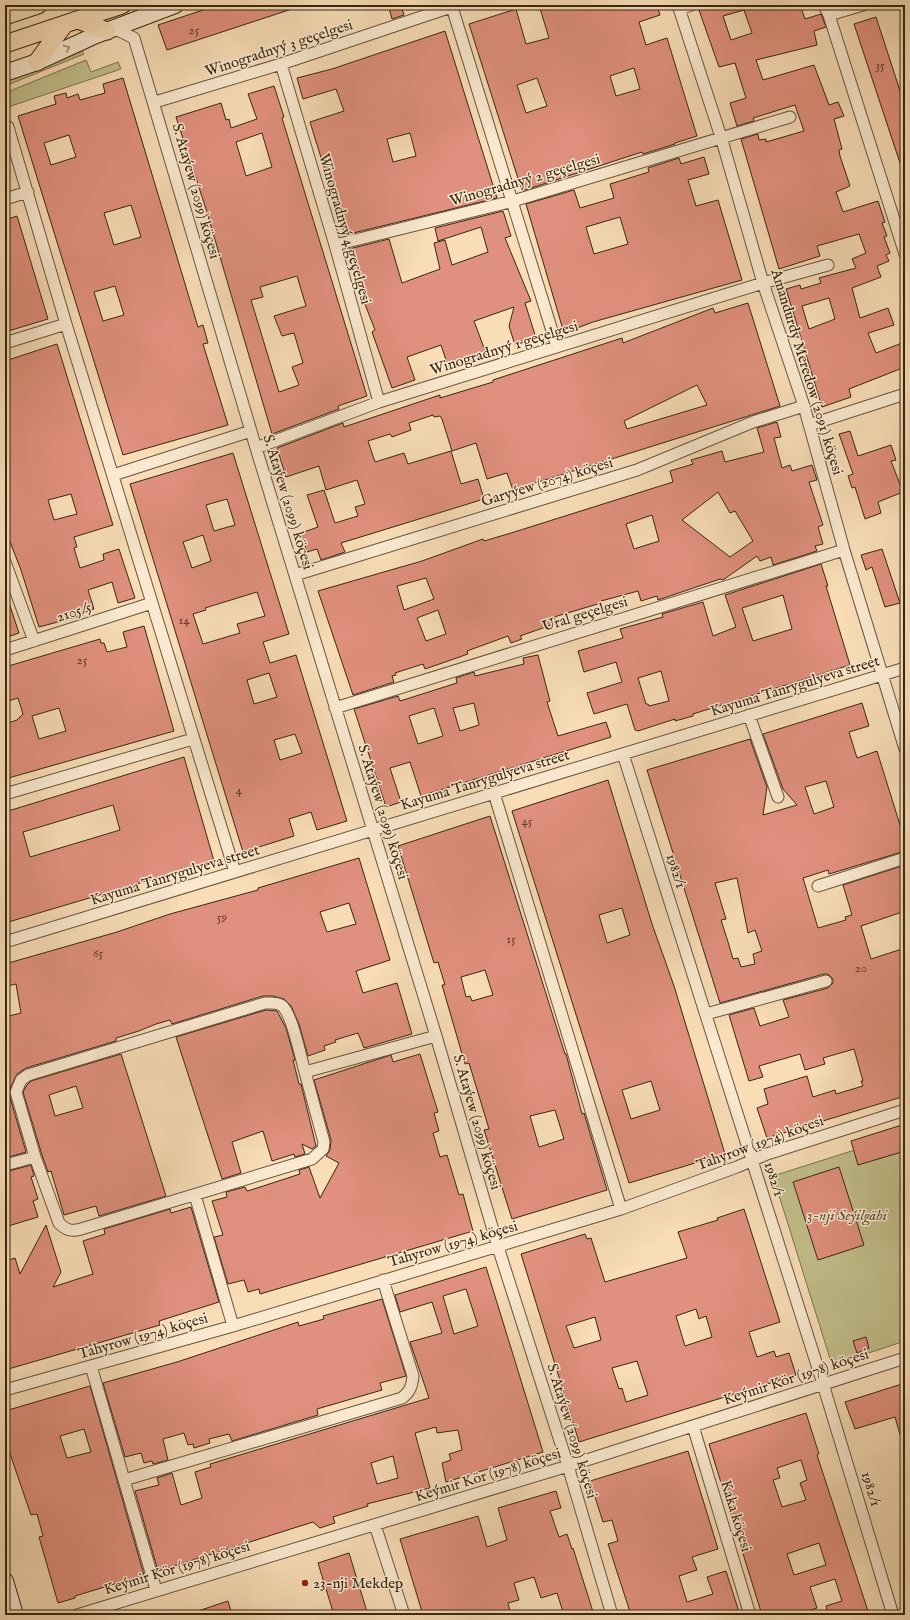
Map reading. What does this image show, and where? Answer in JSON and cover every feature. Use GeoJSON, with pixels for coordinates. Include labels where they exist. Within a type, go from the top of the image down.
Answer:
{"type":"FeatureCollection","features":[{"type":"Feature","properties":{"kind":"main road"},"geometry":{"type":"LineString","coordinates":[[5,16],[38,5]]}},
{"type":"Feature","properties":{"kind":"main road"},"geometry":{"type":"LineString","coordinates":[[5,44],[122,5]]}},
{"type":"Feature","properties":{"kind":"main road"},"geometry":{"type":"LineString","coordinates":[[71,23],[110,30]]}},
{"type":"Feature","properties":{"kind":"main road"},"geometry":{"type":"LineString","coordinates":[[37,62],[71,23]]}},
{"type":"Feature","properties":{"kind":"street"},"geometry":{"type":"LineString","coordinates":[[5,73],[37,62],[110,30],[175,5]]}},
{"type":"Feature","properties":{"kind":"street"},"geometry":{"type":"LineString","coordinates":[[679,7],[691,5]]}},
{"type":"Feature","properties":{"kind":"street"},"geometry":{"type":"LineString","coordinates":[[863,5],[827,10],[905,254]]}},
{"type":"Feature","properties":{"kind":"street"},"geometry":{"type":"LineString","coordinates":[[455,6],[557,347]]}},
{"type":"Feature","properties":{"kind":"street","name":"Winogradnyý 3 geçelgesi"},"geometry":{"type":"LineString","coordinates":[[154,102],[281,64],[455,6]]}},
{"type":"Feature","properties":{"kind":"street","name":"Amandurdy Meredow (2091) köçesi"},"geometry":{"type":"LineString","coordinates":[[679,7],[721,137],[762,283],[804,406],[844,550],[905,749]]}},
{"type":"Feature","properties":{"kind":"street"},"geometry":{"type":"LineString","coordinates":[[110,30],[134,38],[142,17]]}},
{"type":"Feature","properties":{"kind":"street","name":"S. Ataýew (2099) köçesi"},"geometry":{"type":"LineString","coordinates":[[134,38],[256,448],[436,1036],[498,1247],[568,1466],[612,1615]]}},
{"type":"Feature","properties":{"kind":"street","name":"Winogradnyý 4 geçelgesi"},"geometry":{"type":"LineString","coordinates":[[281,64],[335,245],[379,402]]}},
{"type":"Feature","properties":{"kind":"street","name":"Winogradnyý 2 geçelgesi"},"geometry":{"type":"LineString","coordinates":[[335,245],[513,201],[790,117]]}},
{"type":"Feature","properties":{"kind":"street"},"geometry":{"type":"LineString","coordinates":[[8,127],[66,324],[235,872]]}},
{"type":"Feature","properties":{"kind":"street"},"geometry":{"type":"LineString","coordinates":[[5,199],[28,192]]}},
{"type":"Feature","properties":{"kind":"street"},"geometry":{"type":"LineString","coordinates":[[894,220],[905,216]]}},
{"type":"Feature","properties":{"kind":"street","name":"Winogradnyý 1 geçelgesi"},"geometry":{"type":"LineString","coordinates":[[256,448],[379,402],[762,283],[828,265]]}},
{"type":"Feature","properties":{"kind":"street"},"geometry":{"type":"LineString","coordinates":[[5,343],[66,324]]}},
{"type":"Feature","properties":{"kind":"street"},"geometry":{"type":"LineString","coordinates":[[809,425],[905,394]]}},
{"type":"Feature","properties":{"kind":"street","name":"Garyýew (2074) köçesi"},"geometry":{"type":"LineString","coordinates":[[295,575],[637,470],[753,422],[804,406]]}},
{"type":"Feature","properties":{"kind":"street"},"geometry":{"type":"LineString","coordinates":[[113,475],[251,431]]}},
{"type":"Feature","properties":{"kind":"street","name":"Ural geçelgesi"},"geometry":{"type":"LineString","coordinates":[[335,708],[844,550]]}},
{"type":"Feature","properties":{"kind":"street"},"geometry":{"type":"LineString","coordinates":[[5,562],[34,641]]}},
{"type":"Feature","properties":{"kind":"street","name":"2105/5"},"geometry":{"type":"LineString","coordinates":[[5,650],[152,603]]}},
{"type":"Feature","properties":{"kind":"street","name":"Kayuma Tanrygulyeva street"},"geometry":{"type":"LineString","coordinates":[[5,942],[905,668]]}},
{"type":"Feature","properties":{"kind":"street"},"geometry":{"type":"LineString","coordinates":[[749,715],[778,797]]}},
{"type":"Feature","properties":{"kind":"street"},"geometry":{"type":"LineString","coordinates":[[5,794],[193,739]]}},
{"type":"Feature","properties":{"kind":"street","name":"1982/1"},"geometry":{"type":"LineString","coordinates":[[623,754],[823,1384],[893,1615]]}},
{"type":"Feature","properties":{"kind":"street"},"geometry":{"type":"LineString","coordinates":[[494,793],[621,1209]]}},
{"type":"Feature","properties":{"kind":"street"},"geometry":{"type":"LineString","coordinates":[[818,886],[905,858]]}},
{"type":"Feature","properties":{"kind":"street"},"geometry":{"type":"LineString","coordinates":[[706,1014],[826,981]]}},
{"type":"Feature","properties":{"kind":"street"},"geometry":{"type":"LineString","coordinates":[[273,1003],[280,1004],[288,1015],[305,1072],[323,1135],[323,1149],[318,1155],[312,1159],[73,1231],[65,1229],[56,1219],[16,1092],[21,1080],[28,1075],[265,1004],[273,1003]]}},
{"type":"Feature","properties":{"kind":"street"},"geometry":{"type":"LineString","coordinates":[[305,1072],[436,1036]]}},
{"type":"Feature","properties":{"kind":"street","name":"Tahyrow (1974) köçesi"},"geometry":{"type":"LineString","coordinates":[[5,1390],[233,1326],[621,1209],[766,1154],[905,1110]]}},
{"type":"Feature","properties":{"kind":"street"},"geometry":{"type":"LineString","coordinates":[[5,1165],[35,1156]]}},
{"type":"Feature","properties":{"kind":"street"},"geometry":{"type":"LineString","coordinates":[[195,1195],[233,1326]]}},
{"type":"Feature","properties":{"kind":"street"},"geometry":{"type":"LineString","coordinates":[[124,1480],[402,1398],[408,1393],[412,1386],[413,1376],[384,1280]]}},
{"type":"Feature","properties":{"kind":"street","name":"Keýmir Kör (1978) köçesi"},"geometry":{"type":"LineString","coordinates":[[77,1615],[568,1466],[905,1358]]}},
{"type":"Feature","properties":{"kind":"street"},"geometry":{"type":"LineString","coordinates":[[91,1366],[156,1590]]}},
{"type":"Feature","properties":{"kind":"street","name":"Kaka köçesi"},"geometry":{"type":"LineString","coordinates":[[693,1426],[750,1615]]}},
{"type":"Feature","properties":{"kind":"street"},"geometry":{"type":"LineString","coordinates":[[375,1525],[404,1615]]}},
{"type":"Feature","properties":{"kind":"street"},"geometry":{"type":"LineString","coordinates":[[5,1581],[15,1615]]}},
{"type":"Feature","properties":{"kind":"green space"},"geometry":{"type":"Polygon","coordinates":[[[82,51],[84,54],[5,86],[5,82],[82,51]]]}},
{"type":"Feature","properties":{"kind":"green space"},"geometry":{"type":"Polygon","coordinates":[[[86,60],[91,72],[118,62],[121,69],[8,107],[5,93],[86,60]]]}},
{"type":"Feature","properties":{"kind":"green space","name":"3-nji Seýilgähi"},"geometry":{"type":"Polygon","coordinates":[[[905,1134],[905,1341],[832,1365],[773,1176],[905,1134]]]}},
{"type":"Feature","properties":{"kind":"building"},"geometry":{"type":"Polygon","coordinates":[[[218,5],[297,5],[298,7],[167,50],[158,25],[218,5]]]}},
{"type":"Feature","properties":{"kind":"building"},"geometry":{"type":"Polygon","coordinates":[[[401,5],[404,15],[392,19],[389,8],[401,5]]]}},
{"type":"Feature","properties":{"kind":"building"},"geometry":{"type":"Polygon","coordinates":[[[539,5],[657,5],[660,15],[639,22],[646,45],[667,38],[697,136],[643,154],[642,152],[522,191],[469,24],[516,9],[526,44],[549,38],[539,5]],[[634,68],[610,76],[616,96],[640,89],[634,68]],[[537,78],[517,85],[526,113],[547,106],[537,78]]]}},
{"type":"Feature","properties":{"kind":"building"},"geometry":{"type":"Polygon","coordinates":[[[716,5],[800,5],[805,19],[821,14],[826,27],[814,31],[817,45],[756,60],[763,80],[814,65],[829,105],[838,102],[844,116],[834,119],[842,149],[839,150],[840,156],[850,186],[836,192],[843,212],[878,201],[885,222],[882,223],[887,236],[884,237],[890,253],[886,255],[889,261],[877,266],[881,277],[852,288],[860,318],[888,308],[894,325],[868,333],[876,353],[902,343],[905,354],[905,367],[849,389],[851,397],[822,407],[786,289],[800,285],[801,289],[821,283],[819,278],[856,268],[852,259],[866,253],[859,234],[817,246],[820,256],[779,269],[741,139],[758,134],[759,140],[766,139],[766,142],[804,131],[795,105],[753,118],[754,121],[737,126],[730,103],[746,98],[735,63],[719,67],[699,10],[716,5]],[[744,10],[723,16],[731,40],[752,33],[744,10]],[[829,298],[802,306],[809,329],[835,319],[829,298]]]}},
{"type":"Feature","properties":{"kind":"building"},"geometry":{"type":"Polygon","coordinates":[[[876,17],[905,106],[905,172],[903,172],[854,24],[876,17]]]}},
{"type":"Feature","properties":{"kind":"building"},"geometry":{"type":"Polygon","coordinates":[[[445,31],[497,198],[345,235],[310,122],[344,111],[336,89],[303,99],[297,78],[332,69],[445,31]],[[410,133],[387,139],[393,162],[416,156],[410,133]]]}},
{"type":"Feature","properties":{"kind":"building"},"geometry":{"type":"Polygon","coordinates":[[[123,78],[198,327],[203,325],[208,343],[203,344],[228,425],[123,455],[18,116],[56,104],[54,96],[66,93],[67,98],[78,94],[80,100],[105,93],[103,84],[123,78]],[[69,135],[44,143],[51,165],[76,157],[69,135]],[[131,205],[104,213],[114,245],[141,237],[131,205]],[[115,286],[94,292],[103,321],[124,315],[115,286]]]}},
{"type":"Feature","properties":{"kind":"building"},"geometry":{"type":"Polygon","coordinates":[[[274,86],[284,117],[282,118],[367,396],[338,406],[339,409],[272,434],[206,209],[176,117],[221,103],[226,120],[229,119],[231,128],[257,119],[248,94],[274,86]],[[262,133],[236,142],[246,176],[272,167],[262,133]],[[297,276],[260,287],[263,297],[251,300],[279,392],[299,385],[292,367],[303,363],[294,333],[282,336],[274,316],[306,306],[297,276]]]}},
{"type":"Feature","properties":{"kind":"building"},"geometry":{"type":"Polygon","coordinates":[[[704,157],[709,174],[688,180],[696,206],[718,200],[742,280],[593,322],[564,333],[526,204],[574,190],[580,208],[614,198],[610,184],[649,172],[648,168],[679,158],[681,164],[704,157]],[[620,217],[586,227],[594,254],[628,244],[620,217]]]}},
{"type":"Feature","properties":{"kind":"building"},"geometry":{"type":"Polygon","coordinates":[[[503,211],[511,236],[505,238],[531,301],[525,303],[536,338],[515,345],[509,326],[514,307],[474,321],[487,356],[449,369],[441,345],[407,357],[415,380],[392,388],[372,332],[375,330],[361,294],[349,249],[389,239],[402,283],[440,269],[434,243],[445,240],[452,265],[488,252],[481,227],[438,241],[435,228],[503,211]]]}},
{"type":"Feature","properties":{"kind":"building"},"geometry":{"type":"Polygon","coordinates":[[[17,216],[48,319],[5,332],[5,220],[17,216]]]}},
{"type":"Feature","properties":{"kind":"building"},"geometry":{"type":"Polygon","coordinates":[[[748,303],[780,406],[513,490],[507,473],[487,479],[476,443],[452,451],[442,419],[440,416],[434,417],[433,415],[409,423],[411,430],[392,437],[390,434],[368,441],[375,462],[404,453],[408,464],[451,451],[461,484],[478,479],[484,499],[341,543],[345,552],[321,560],[317,549],[307,552],[301,533],[318,527],[307,495],[324,490],[335,523],[358,516],[355,507],[365,504],[357,480],[326,490],[319,466],[286,477],[277,448],[343,423],[344,427],[440,395],[440,398],[493,382],[493,380],[622,338],[623,343],[713,308],[715,313],[748,303]],[[697,385],[624,421],[627,429],[707,405],[697,385]]]}},
{"type":"Feature","properties":{"kind":"building"},"geometry":{"type":"Polygon","coordinates":[[[57,344],[113,525],[74,537],[77,547],[74,548],[80,568],[104,560],[103,554],[119,549],[135,598],[118,603],[112,582],[88,590],[94,609],[83,613],[84,615],[39,627],[21,570],[5,529],[5,361],[57,344]],[[71,494],[48,500],[54,520],[77,514],[71,494]]]}},
{"type":"Feature","properties":{"kind":"building"},"geometry":{"type":"Polygon","coordinates":[[[777,422],[781,437],[774,438],[782,468],[790,465],[792,471],[812,465],[817,480],[809,482],[823,525],[818,527],[823,544],[815,546],[817,551],[773,565],[771,557],[760,561],[757,556],[723,580],[720,579],[658,600],[657,596],[641,601],[638,591],[601,601],[601,603],[554,617],[557,623],[520,636],[522,639],[511,643],[508,636],[467,651],[468,654],[425,669],[423,664],[395,673],[396,675],[392,676],[394,682],[353,695],[318,591],[422,561],[483,539],[484,541],[511,533],[673,482],[670,471],[693,464],[691,460],[722,451],[725,462],[764,452],[757,428],[777,422]],[[718,492],[682,520],[730,557],[753,541],[735,511],[730,513],[718,492]],[[652,515],[626,524],[634,549],[659,541],[652,515]],[[426,578],[397,586],[404,610],[434,599],[426,578]],[[438,610],[417,618],[426,641],[446,634],[438,610]]]}},
{"type":"Feature","properties":{"kind":"building"},"geometry":{"type":"Polygon","coordinates":[[[850,431],[858,456],[891,445],[896,460],[891,461],[903,492],[878,502],[881,513],[865,519],[855,487],[852,488],[848,476],[853,474],[839,434],[850,431]]]}},
{"type":"Feature","properties":{"kind":"building"},"geometry":{"type":"Polygon","coordinates":[[[233,453],[289,634],[263,642],[270,663],[296,655],[347,821],[317,830],[311,812],[289,819],[294,836],[243,852],[130,484],[233,453]],[[227,499],[206,505],[214,531],[235,525],[227,499]],[[203,535],[183,542],[192,568],[211,561],[203,535]],[[257,592],[205,608],[206,610],[193,614],[203,644],[240,633],[237,624],[265,616],[257,592]],[[269,673],[247,680],[254,704],[277,697],[269,673]],[[295,734],[274,740],[280,760],[302,753],[295,734]]]}},
{"type":"Feature","properties":{"kind":"building"},"geometry":{"type":"Polygon","coordinates":[[[882,549],[900,603],[885,607],[872,567],[866,570],[861,555],[882,549]]]}},
{"type":"Feature","properties":{"kind":"building"},"geometry":{"type":"Polygon","coordinates":[[[821,564],[828,586],[826,586],[850,665],[693,714],[693,716],[675,721],[675,719],[638,731],[635,730],[627,704],[594,714],[587,693],[622,682],[616,662],[584,672],[578,651],[623,638],[620,629],[663,617],[662,614],[703,602],[713,636],[736,627],[725,595],[821,564]],[[783,595],[742,608],[753,641],[792,629],[783,595]],[[661,671],[638,678],[646,704],[649,706],[669,701],[661,671]]]}},
{"type":"Feature","properties":{"kind":"building"},"geometry":{"type":"Polygon","coordinates":[[[5,597],[7,597],[19,633],[5,638],[5,597]]]}},
{"type":"Feature","properties":{"kind":"building"},"geometry":{"type":"Polygon","coordinates":[[[144,626],[174,731],[5,779],[5,724],[17,720],[23,714],[18,698],[5,702],[5,667],[100,639],[101,643],[104,643],[107,652],[127,647],[123,632],[144,626]],[[59,708],[32,716],[39,739],[66,731],[59,708]]]}},
{"type":"Feature","properties":{"kind":"building"},"geometry":{"type":"Polygon","coordinates":[[[538,655],[550,701],[547,702],[558,736],[606,722],[611,737],[421,796],[410,762],[390,768],[401,802],[386,807],[354,709],[398,696],[400,701],[457,683],[456,678],[474,672],[475,676],[524,664],[523,658],[538,655]],[[474,703],[453,708],[460,731],[479,725],[474,703]],[[434,708],[409,716],[418,744],[443,736],[434,708]]]}},
{"type":"Feature","properties":{"kind":"building"},"geometry":{"type":"Polygon","coordinates":[[[862,703],[869,726],[849,732],[857,758],[877,751],[905,841],[905,851],[829,874],[828,870],[803,878],[818,928],[846,920],[845,917],[852,915],[843,885],[905,865],[905,911],[861,926],[871,959],[905,948],[905,1096],[767,1138],[757,1108],[768,1104],[764,1089],[807,1076],[813,1097],[835,1090],[836,1094],[863,1086],[854,1049],[823,1058],[825,1064],[805,1070],[800,1054],[759,1066],[763,1077],[749,1081],[729,1015],[754,1008],[760,1026],[789,1017],[783,1000],[828,988],[833,983],[833,979],[828,974],[824,974],[720,1003],[647,770],[750,739],[767,787],[763,815],[797,805],[783,789],[763,734],[862,703]],[[826,781],[805,787],[814,814],[834,807],[826,781]],[[737,878],[715,883],[726,919],[721,920],[733,959],[738,958],[741,967],[755,964],[753,954],[762,951],[755,930],[748,933],[737,878]]]}},
{"type":"Feature","properties":{"kind":"building"},"geometry":{"type":"Polygon","coordinates":[[[184,757],[214,861],[5,923],[5,812],[184,757]],[[113,805],[23,832],[30,857],[120,830],[113,805]]]}},
{"type":"Feature","properties":{"kind":"building"},"geometry":{"type":"Polygon","coordinates":[[[608,780],[652,924],[674,986],[725,1154],[629,1183],[512,811],[608,780]],[[622,908],[599,915],[607,943],[630,935],[622,908]],[[651,1081],[622,1090],[631,1119],[660,1110],[651,1081]]]}},
{"type":"Feature","properties":{"kind":"building"},"geometry":{"type":"Polygon","coordinates":[[[490,816],[566,1054],[582,1114],[584,1113],[607,1190],[512,1219],[484,1130],[489,1129],[469,1063],[465,1064],[442,985],[445,985],[438,962],[434,963],[398,846],[490,816]],[[485,970],[461,977],[466,997],[470,996],[472,1001],[493,995],[485,970]],[[555,1110],[530,1116],[539,1147],[564,1139],[555,1110]]]}},
{"type":"Feature","properties":{"kind":"building"},"geometry":{"type":"Polygon","coordinates":[[[359,858],[390,960],[356,971],[363,993],[397,983],[412,1034],[364,1048],[358,1033],[335,1040],[336,1042],[324,1046],[325,1050],[308,1056],[299,1024],[291,1006],[284,999],[273,996],[263,996],[172,1024],[170,1020],[156,1024],[116,1038],[116,1041],[26,1068],[17,1074],[9,1094],[26,1152],[5,1158],[5,1017],[21,1013],[16,984],[7,986],[5,964],[117,932],[170,914],[258,890],[258,888],[359,858]],[[349,903],[320,912],[327,932],[356,924],[349,903]]]}},
{"type":"Feature","properties":{"kind":"building"},"geometry":{"type":"Polygon","coordinates":[[[266,1010],[277,1011],[286,1028],[316,1146],[312,1149],[302,1144],[305,1154],[295,1157],[294,1154],[272,1161],[263,1131],[232,1142],[241,1173],[222,1179],[176,1037],[266,1010]]]}},
{"type":"Feature","properties":{"kind":"building"},"geometry":{"type":"Polygon","coordinates":[[[121,1054],[166,1196],[99,1216],[96,1206],[64,1215],[51,1171],[48,1172],[42,1155],[23,1092],[31,1081],[121,1054]],[[76,1086],[49,1095],[55,1116],[83,1108],[76,1086]]]}},
{"type":"Feature","properties":{"kind":"building"},"geometry":{"type":"Polygon","coordinates":[[[420,1054],[438,1112],[434,1113],[439,1131],[433,1133],[440,1157],[447,1155],[459,1195],[463,1194],[473,1231],[260,1294],[259,1289],[248,1292],[244,1280],[228,1284],[214,1237],[223,1235],[212,1201],[227,1197],[226,1192],[245,1187],[247,1191],[251,1190],[300,1174],[299,1170],[309,1167],[320,1198],[339,1163],[326,1156],[330,1150],[331,1140],[314,1080],[391,1055],[393,1062],[420,1054]]]}},
{"type":"Feature","properties":{"kind":"building"},"geometry":{"type":"Polygon","coordinates":[[[905,1124],[905,1151],[858,1165],[851,1141],[905,1124]]]}},
{"type":"Feature","properties":{"kind":"building"},"geometry":{"type":"Polygon","coordinates":[[[31,1165],[34,1176],[31,1177],[38,1199],[33,1201],[38,1217],[5,1227],[5,1172],[31,1165]]]}},
{"type":"Feature","properties":{"kind":"building"},"geometry":{"type":"Polygon","coordinates":[[[839,1167],[864,1245],[818,1260],[793,1182],[839,1167]]]}},
{"type":"Feature","properties":{"kind":"building"},"geometry":{"type":"Polygon","coordinates":[[[191,1207],[219,1302],[159,1321],[160,1325],[5,1370],[5,1261],[15,1258],[20,1274],[46,1225],[61,1272],[53,1287],[93,1274],[83,1241],[105,1234],[104,1229],[170,1209],[171,1213],[191,1207]]]}},
{"type":"Feature","properties":{"kind":"building"},"geometry":{"type":"Polygon","coordinates":[[[744,1209],[780,1322],[749,1332],[757,1357],[774,1351],[776,1357],[789,1353],[796,1375],[579,1442],[521,1254],[585,1234],[587,1239],[591,1238],[605,1282],[687,1258],[678,1232],[718,1220],[717,1218],[744,1209]],[[696,1309],[676,1316],[685,1346],[712,1337],[706,1316],[699,1319],[696,1309]],[[595,1317],[566,1326],[574,1348],[601,1340],[595,1317]],[[637,1361],[612,1368],[619,1389],[622,1388],[626,1402],[648,1395],[637,1361]]]}},
{"type":"Feature","properties":{"kind":"building"},"geometry":{"type":"Polygon","coordinates":[[[486,1267],[543,1452],[446,1482],[442,1463],[451,1460],[449,1454],[462,1450],[458,1430],[437,1433],[436,1427],[415,1433],[430,1488],[367,1504],[368,1506],[333,1517],[335,1523],[320,1528],[313,1522],[158,1571],[135,1491],[159,1485],[157,1478],[172,1473],[181,1505],[202,1498],[195,1472],[211,1467],[210,1464],[429,1398],[410,1342],[442,1333],[432,1302],[400,1312],[395,1295],[486,1267]],[[466,1289],[443,1296],[454,1334],[478,1326],[466,1289]],[[393,1456],[371,1463],[377,1484],[398,1478],[393,1456]]]}},
{"type":"Feature","properties":{"kind":"building"},"geometry":{"type":"Polygon","coordinates":[[[382,1299],[406,1376],[380,1383],[382,1390],[317,1409],[318,1415],[232,1441],[229,1434],[209,1439],[210,1443],[194,1448],[193,1444],[188,1445],[184,1433],[163,1439],[168,1460],[153,1464],[152,1461],[144,1463],[141,1453],[125,1457],[103,1383],[177,1362],[298,1322],[299,1326],[324,1319],[323,1316],[382,1299]]]}},
{"type":"Feature","properties":{"kind":"building"},"geometry":{"type":"Polygon","coordinates":[[[866,1337],[869,1348],[857,1353],[853,1341],[866,1337]]]}},
{"type":"Feature","properties":{"kind":"building"},"geometry":{"type":"Polygon","coordinates":[[[905,1383],[905,1441],[902,1441],[895,1417],[855,1429],[845,1402],[905,1383]]]}},
{"type":"Feature","properties":{"kind":"building"},"geometry":{"type":"Polygon","coordinates":[[[90,1386],[144,1575],[75,1596],[75,1598],[58,1603],[39,1537],[43,1536],[37,1514],[31,1515],[5,1439],[5,1411],[90,1386]],[[84,1429],[60,1436],[67,1458],[91,1452],[84,1429]]]}},
{"type":"Feature","properties":{"kind":"building"},"geometry":{"type":"Polygon","coordinates":[[[806,1413],[819,1454],[817,1455],[868,1611],[854,1615],[828,1615],[826,1606],[842,1601],[835,1579],[810,1587],[817,1608],[805,1612],[805,1615],[793,1615],[792,1612],[781,1615],[762,1615],[709,1444],[806,1413]],[[801,1460],[777,1468],[780,1478],[773,1480],[782,1507],[806,1500],[800,1483],[807,1480],[801,1460]],[[819,1543],[787,1554],[794,1575],[826,1565],[819,1543]]]}},
{"type":"Feature","properties":{"kind":"building"},"geometry":{"type":"Polygon","coordinates":[[[688,1451],[718,1549],[692,1557],[697,1570],[679,1576],[687,1602],[713,1594],[707,1577],[726,1571],[740,1615],[631,1615],[608,1544],[618,1541],[612,1520],[603,1522],[590,1481],[688,1451]]]}},
{"type":"Feature","properties":{"kind":"building"},"geometry":{"type":"Polygon","coordinates":[[[556,1491],[561,1508],[550,1511],[559,1537],[567,1534],[572,1549],[573,1548],[594,1615],[564,1615],[557,1593],[541,1598],[534,1577],[514,1583],[519,1600],[508,1603],[511,1615],[423,1615],[400,1539],[478,1516],[487,1547],[507,1540],[498,1508],[556,1491]]]}},
{"type":"Feature","properties":{"kind":"building"},"geometry":{"type":"Polygon","coordinates":[[[349,1553],[368,1615],[334,1615],[318,1563],[349,1553]]]}},
{"type":"Feature","properties":{"kind":"building"},"geometry":{"type":"Polygon","coordinates":[[[228,1601],[232,1615],[193,1615],[192,1613],[228,1601]]]}},
{"type":"Feature","properties":{"kind":"place","name":"23-nji Mekdep"},"geometry":{"type":"Point","coordinates":[305,1583]}}]}
